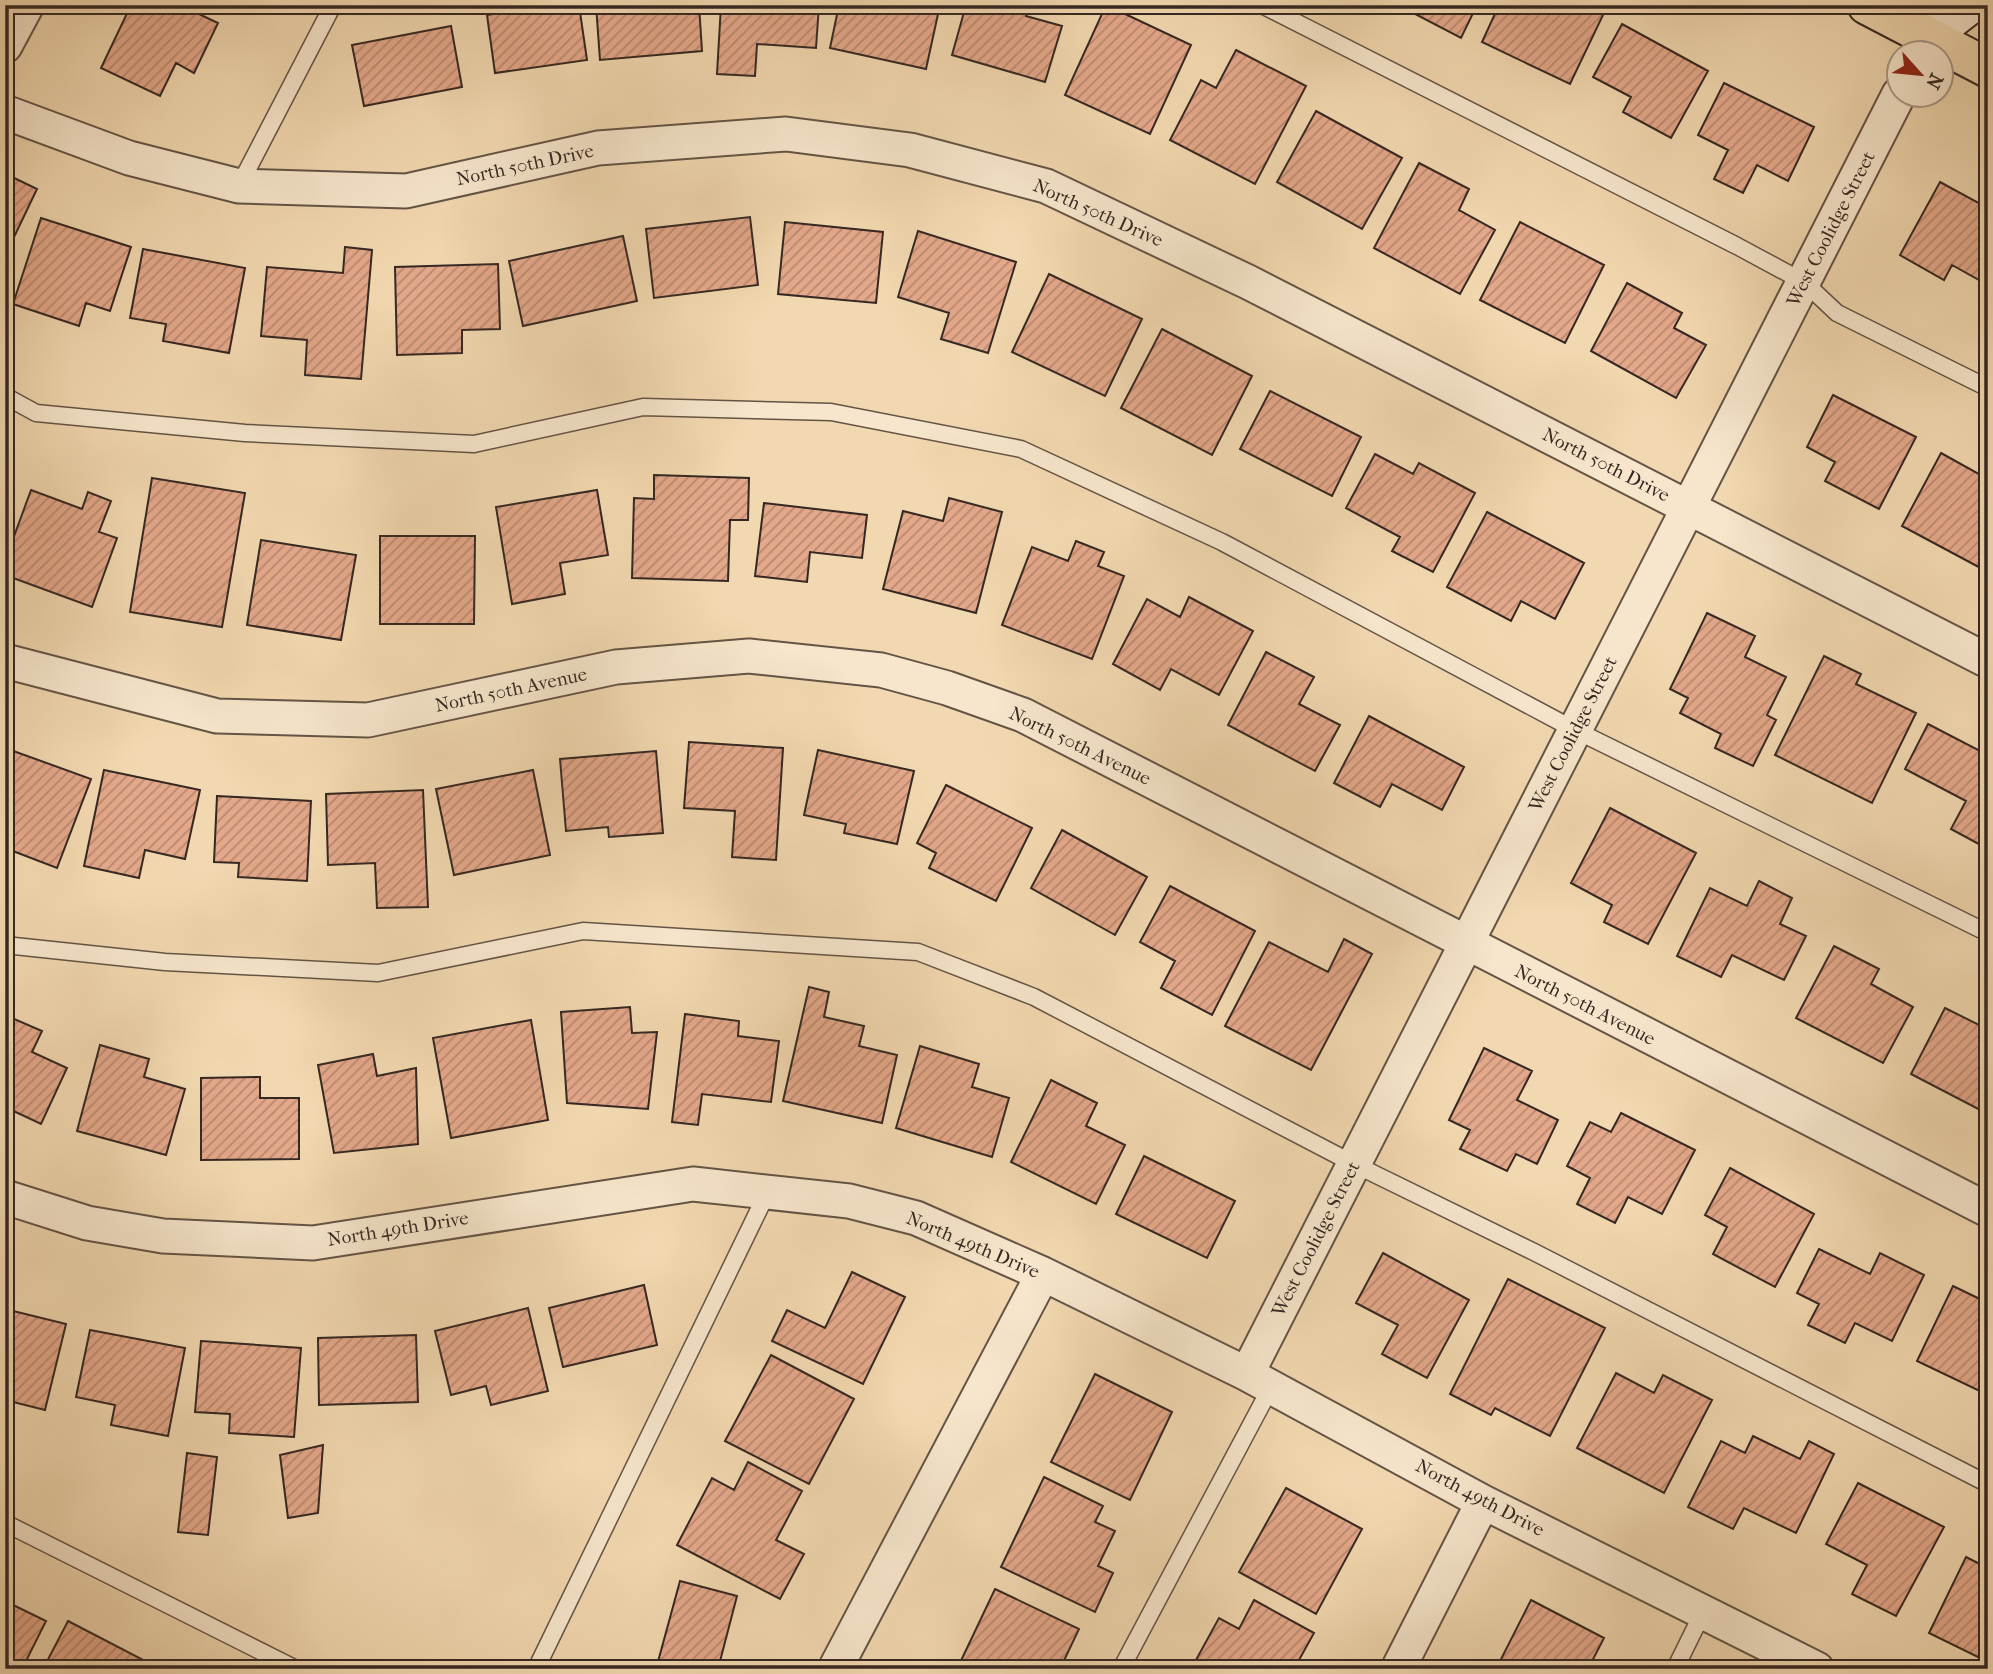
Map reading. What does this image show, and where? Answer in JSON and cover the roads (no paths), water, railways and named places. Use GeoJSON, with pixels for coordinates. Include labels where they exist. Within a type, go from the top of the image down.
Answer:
{"type":"FeatureCollection","features":[{"type":"Feature","properties":{"kind":"main road"},"geometry":{"type":"LineString","coordinates":[[1867,5],[1925,32],[1988,68]]}},
{"type":"Feature","properties":{"kind":"street"},"geometry":{"type":"LineString","coordinates":[[5,46],[27,5]]}},
{"type":"Feature","properties":{"kind":"street"},"geometry":{"type":"LineString","coordinates":[[1925,32],[1969,5]]}},
{"type":"Feature","properties":{"kind":"street","name":"West Coolidge Street"},"geometry":{"type":"LineString","coordinates":[[1259,1380],[1354,1164],[1892,108]]}},
{"type":"Feature","properties":{"kind":"street","name":"North 50th Drive"},"geometry":{"type":"LineString","coordinates":[[5,112],[129,158],[239,186],[406,191],[598,148],[786,134],[911,150],[1046,186],[1248,282],[1988,660]]}},
{"type":"Feature","properties":{"kind":"street","name":"North 50th Avenue"},"geometry":{"type":"LineString","coordinates":[[5,661],[111,691],[217,716],[368,720],[616,667],[749,656],[881,670],[947,688],[1023,715],[1988,1210]]}},
{"type":"Feature","properties":{"kind":"street","name":"North 49th Drive"},"geometry":{"type":"LineString","coordinates":[[5,1198],[87,1223],[163,1236],[313,1243],[693,1184],[849,1201],[916,1218],[1043,1273],[1259,1380],[1483,1502],[1817,1669]]}},
{"type":"Feature","properties":{"kind":"street"},"geometry":{"type":"LineString","coordinates":[[836,1667],[1043,1273]]}},
{"type":"Feature","properties":{"kind":"street"},"geometry":{"type":"LineString","coordinates":[[1398,1669],[1483,1502]]}},
{"type":"Feature","properties":{"kind":"lane"},"geometry":{"type":"LineString","coordinates":[[239,186],[333,5]]}},
{"type":"Feature","properties":{"kind":"lane"},"geometry":{"type":"LineString","coordinates":[[1262,5],[1804,282],[1837,313],[1988,388]]}},
{"type":"Feature","properties":{"kind":"lane"},"geometry":{"type":"LineString","coordinates":[[5,396],[36,412],[49,414],[245,433],[474,444],[643,407],[831,412],[1021,449],[1222,542],[1575,730],[1988,933]]}},
{"type":"Feature","properties":{"kind":"lane"},"geometry":{"type":"LineString","coordinates":[[5,945],[165,962],[378,973],[583,931],[918,952],[1034,996],[1354,1164],[1534,1251],[1988,1484]]}},
{"type":"Feature","properties":{"kind":"lane"},"geometry":{"type":"LineString","coordinates":[[536,1669],[767,1193]]}},
{"type":"Feature","properties":{"kind":"lane"},"geometry":{"type":"LineString","coordinates":[[1121,1669],[1259,1380]]}},
{"type":"Feature","properties":{"kind":"lane"},"geometry":{"type":"LineString","coordinates":[[5,1523],[296,1669]]}},
{"type":"Feature","properties":{"kind":"lane"},"geometry":{"type":"LineString","coordinates":[[1675,1669],[1703,1612]]}}]}
